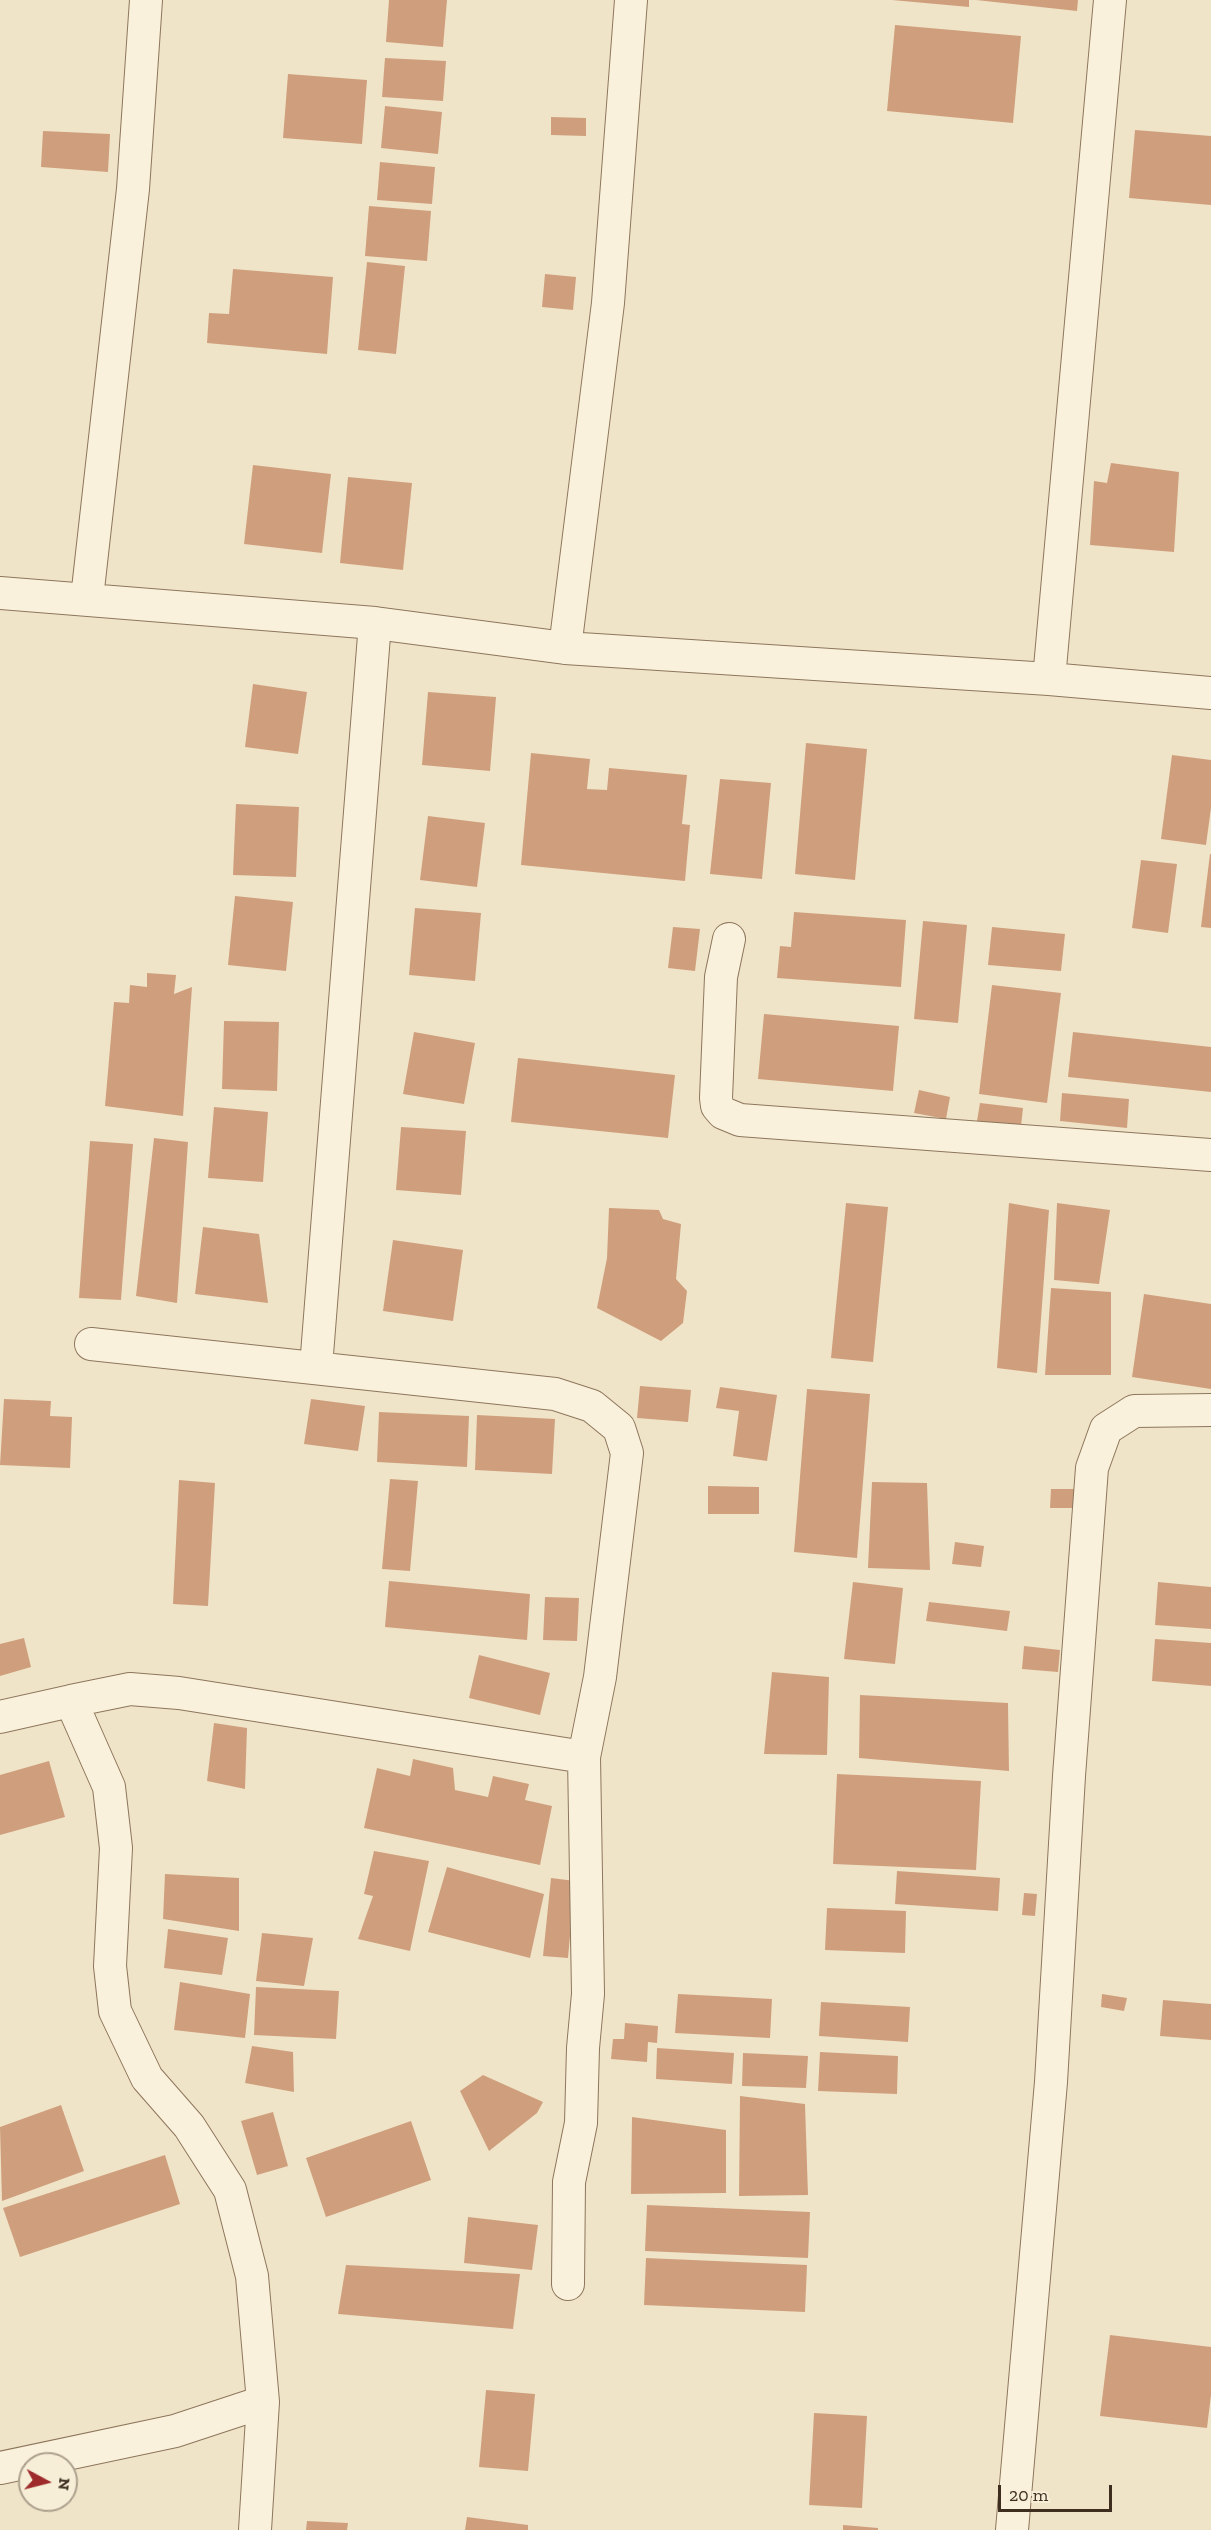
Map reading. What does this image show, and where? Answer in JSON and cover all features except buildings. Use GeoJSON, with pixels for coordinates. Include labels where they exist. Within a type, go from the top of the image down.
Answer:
{"type":"FeatureCollection","features":[{"type":"Feature","properties":{"kind":"street"},"geometry":{"type":"LineString","coordinates":[[87,598],[133,189],[146,0]]}},
{"type":"Feature","properties":{"kind":"street"},"geometry":{"type":"LineString","coordinates":[[566,648],[608,303],[631,0]]}},
{"type":"Feature","properties":{"kind":"street"},"geometry":{"type":"LineString","coordinates":[[1049,680],[1110,0]]}},
{"type":"Feature","properties":{"kind":"street"},"geometry":{"type":"LineString","coordinates":[[0,593],[87,598],[375,623],[566,648],[1211,693]]}},
{"type":"Feature","properties":{"kind":"street"},"geometry":{"type":"LineString","coordinates":[[316,1367],[375,623]]}},
{"type":"Feature","properties":{"kind":"street"},"geometry":{"type":"LineString","coordinates":[[729,939],[721,977],[716,1098],[717,1106],[729,1117],[740,1120],[1211,1155]]}},
{"type":"Feature","properties":{"kind":"street"},"geometry":{"type":"LineString","coordinates":[[91,1344],[555,1394],[591,1406],[619,1428],[627,1453],[600,1677],[584,1757],[588,1994],[583,2048],[581,2123],[569,2182],[568,2284]]}},
{"type":"Feature","properties":{"kind":"street"},"geometry":{"type":"LineString","coordinates":[[1012,2530],[1051,2082],[1069,1776],[1092,1468],[1106,1430],[1134,1410],[1211,1410]]}},
{"type":"Feature","properties":{"kind":"street"},"geometry":{"type":"LineString","coordinates":[[0,1717],[130,1689],[179,1693],[584,1757]]}},
{"type":"Feature","properties":{"kind":"street"},"geometry":{"type":"LineString","coordinates":[[71,1701],[108,1787],[116,1848],[110,1966],[116,2011],[147,2078],[189,2126],[230,2190],[252,2276],[263,2402],[255,2530]]}},
{"type":"Feature","properties":{"kind":"street"},"geometry":{"type":"LineString","coordinates":[[0,2468],[175,2431],[263,2402]]}}]}
